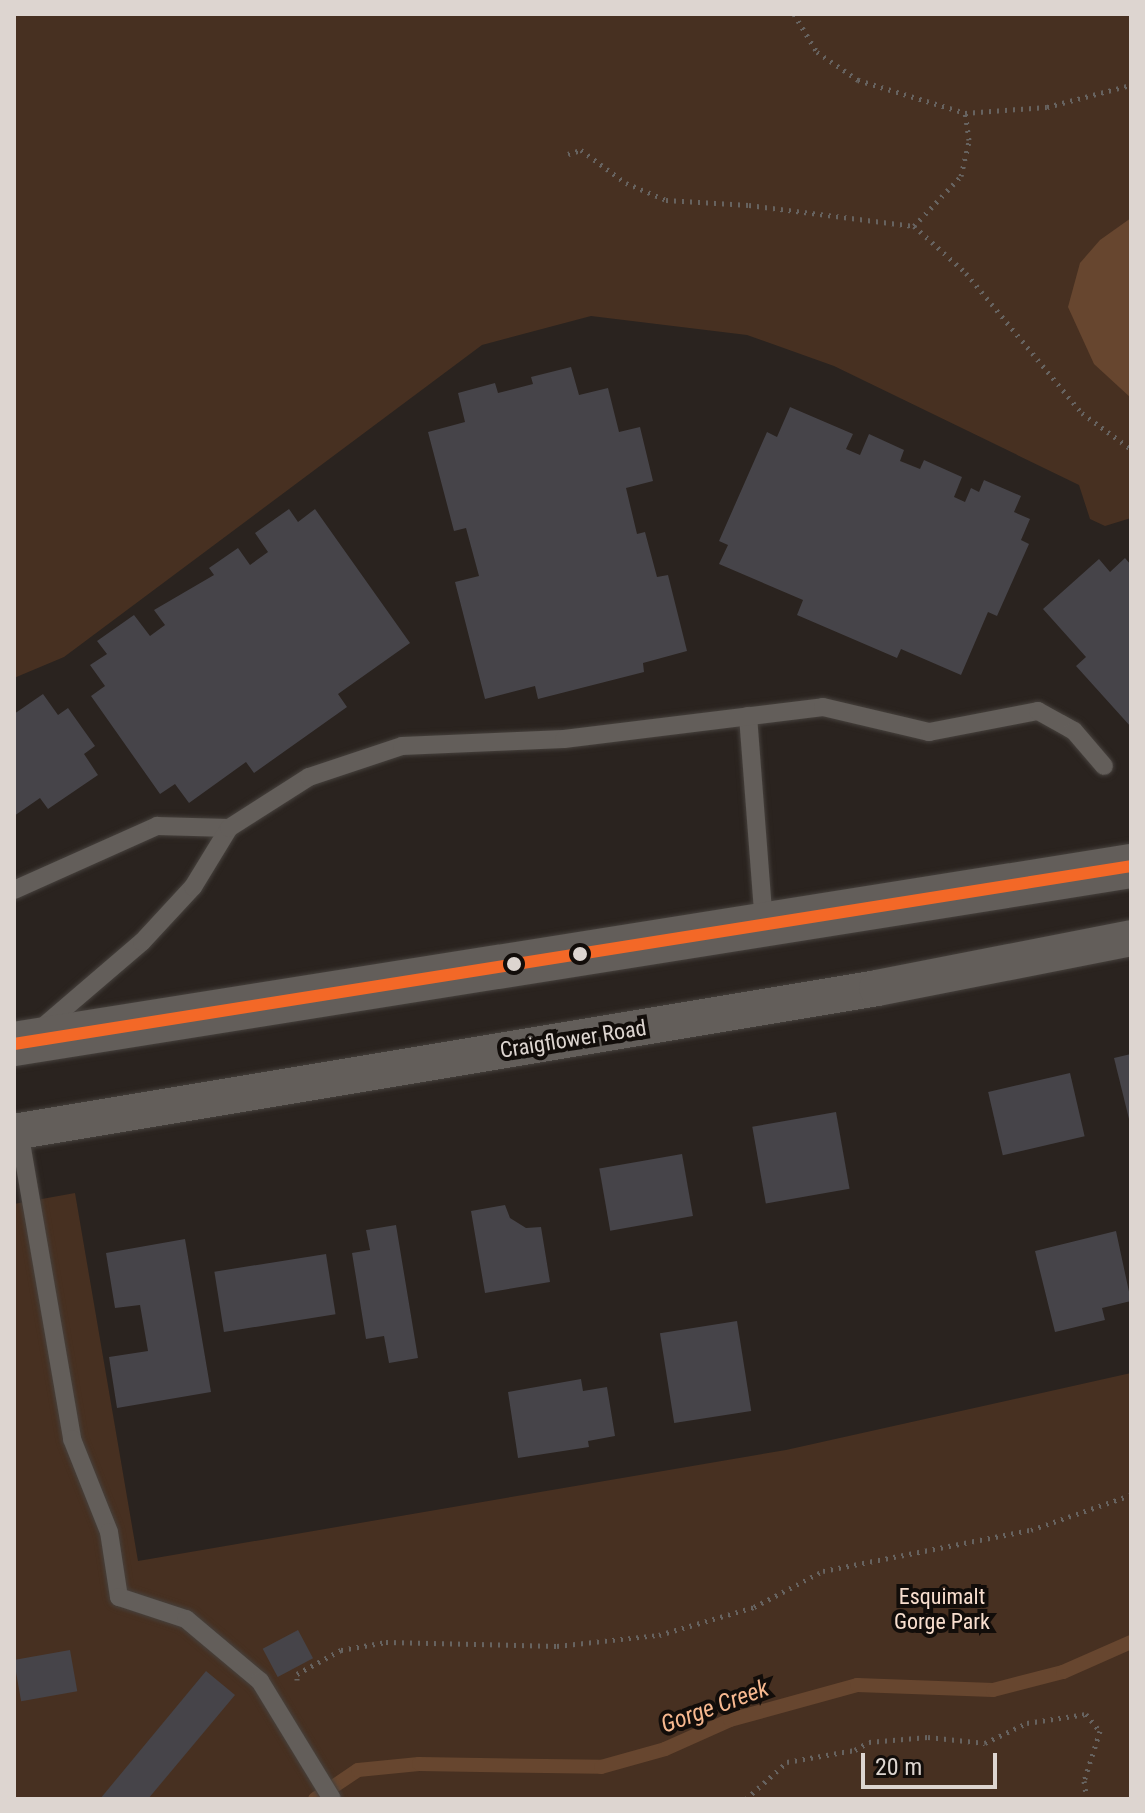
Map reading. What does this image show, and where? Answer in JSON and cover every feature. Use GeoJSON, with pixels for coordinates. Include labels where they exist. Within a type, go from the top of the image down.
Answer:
{"type":"FeatureCollection","features":[{"type":"Feature","properties":{"kind":"main road"},"geometry":{"type":"LineString","coordinates":[[20,1043],[1131,866]]}},
{"type":"Feature","properties":{"kind":"street","name":"Craigflower Road"},"geometry":{"type":"LineString","coordinates":[[16,1132],[877,988],[1131,938]]}},
{"type":"Feature","properties":{"kind":"lane"},"geometry":{"type":"LineString","coordinates":[[20,1043],[93,978],[142,942],[193,887],[229,828],[309,777],[402,746],[564,739],[823,707],[929,732],[1038,711],[1074,731],[1104,766]]}},
{"type":"Feature","properties":{"kind":"lane"},"geometry":{"type":"LineString","coordinates":[[748,716],[764,923]]}},
{"type":"Feature","properties":{"kind":"lane"},"geometry":{"type":"LineString","coordinates":[[14,890],[157,826],[229,828]]}},
{"type":"Feature","properties":{"kind":"lane"},"geometry":{"type":"LineString","coordinates":[[16,1132],[72,1439],[109,1532],[119,1597],[186,1619],[260,1681],[332,1799]]}},
{"type":"Feature","properties":{"kind":"path"},"geometry":{"type":"LineString","coordinates":[[794,14],[817,52],[858,80],[965,113],[1047,107],[1131,85]]}},
{"type":"Feature","properties":{"kind":"path"},"geometry":{"type":"LineString","coordinates":[[914,226],[961,176],[969,140],[965,113]]}},
{"type":"Feature","properties":{"kind":"path"},"geometry":{"type":"LineString","coordinates":[[568,154],[581,150],[626,183],[666,200],[749,205],[914,226],[966,273],[1082,413],[1131,449]]}},
{"type":"Feature","properties":{"kind":"path"},"geometry":{"type":"LineString","coordinates":[[294,1739],[297,1674],[341,1650],[386,1642],[557,1646],[659,1635],[754,1607],[835,1568],[1031,1530],[1131,1495]]}},
{"type":"Feature","properties":{"kind":"path"},"geometry":{"type":"LineString","coordinates":[[746,1799],[787,1762],[855,1750],[869,1742],[928,1737],[985,1743],[1027,1723],[1086,1714],[1100,1731],[1084,1781],[1087,1799]]}},
{"type":"Feature","properties":{"kind":"green space"},"geometry":{"type":"Polygon","coordinates":[[[14,14],[1131,14],[1131,518],[1105,526],[1090,519],[1079,485],[834,366],[747,335],[591,316],[482,345],[64,657],[14,678],[14,14]]]}},
{"type":"Feature","properties":{"kind":"green space","name":"Esquimalt Gorge Park"},"geometry":{"type":"Polygon","coordinates":[[[75,1193],[138,1561],[786,1450],[1131,1373],[1131,1799],[14,1799],[14,1204],[75,1193]]]}},
{"type":"Feature","properties":{"kind":"shaded area"},"geometry":{"type":"Polygon","coordinates":[[[1131,218],[1131,398],[1094,364],[1068,307],[1080,263],[1100,240],[1131,218]]]}},
{"type":"Feature","properties":{"kind":"building"},"geometry":{"type":"Polygon","coordinates":[[[571,367],[579,395],[608,388],[619,432],[640,427],[653,481],[626,488],[637,534],[645,532],[657,577],[668,575],[687,651],[643,663],[644,672],[538,699],[535,686],[485,699],[455,582],[479,576],[466,528],[454,531],[428,432],[465,422],[458,393],[495,383],[498,393],[533,384],[531,377],[571,367]]]}},
{"type":"Feature","properties":{"kind":"building"},"geometry":{"type":"Polygon","coordinates":[[[790,407],[853,434],[846,449],[860,455],[869,434],[904,450],[900,461],[920,469],[924,460],[962,477],[954,497],[965,502],[971,488],[979,492],[984,480],[1021,496],[1014,512],[1030,519],[1021,540],[1029,544],[997,616],[988,612],[961,675],[901,649],[897,658],[797,615],[803,600],[719,564],[728,545],[719,541],[767,432],[777,437],[790,407]]]}},
{"type":"Feature","properties":{"kind":"building"},"geometry":{"type":"Polygon","coordinates":[[[289,509],[298,522],[315,509],[410,643],[338,694],[347,707],[254,773],[246,762],[189,803],[175,784],[160,794],[91,696],[105,686],[90,665],[107,654],[97,641],[134,615],[150,636],[165,625],[154,610],[214,575],[209,568],[238,548],[250,565],[268,552],[255,533],[289,509]]]}},
{"type":"Feature","properties":{"kind":"building"},"geometry":{"type":"Polygon","coordinates":[[[1125,558],[1131,565],[1131,727],[1076,666],[1086,657],[1043,609],[1099,559],[1110,572],[1125,558]]]}},
{"type":"Feature","properties":{"kind":"building"},"geometry":{"type":"Polygon","coordinates":[[[43,694],[58,715],[68,708],[95,746],[84,754],[98,775],[48,809],[40,798],[14,816],[14,714],[43,694]]]}},
{"type":"Feature","properties":{"kind":"building"},"geometry":{"type":"Polygon","coordinates":[[[1131,1054],[1131,1123],[1130,1123],[1114,1058],[1131,1054]]]}},
{"type":"Feature","properties":{"kind":"building"},"geometry":{"type":"Polygon","coordinates":[[[1070,1073],[1085,1136],[1003,1155],[988,1092],[1070,1073]]]}},
{"type":"Feature","properties":{"kind":"building"},"geometry":{"type":"Polygon","coordinates":[[[836,1112],[850,1189],[766,1204],[752,1127],[836,1112]]]}},
{"type":"Feature","properties":{"kind":"building"},"geometry":{"type":"Polygon","coordinates":[[[682,1154],[693,1216],[610,1231],[599,1169],[682,1154]]]}},
{"type":"Feature","properties":{"kind":"building"},"geometry":{"type":"Polygon","coordinates":[[[505,1205],[510,1218],[526,1228],[541,1227],[550,1282],[485,1293],[471,1211],[505,1205]]]}},
{"type":"Feature","properties":{"kind":"building"},"geometry":{"type":"Polygon","coordinates":[[[396,1225],[418,1358],[389,1363],[384,1336],[366,1339],[352,1253],[370,1250],[366,1230],[396,1225]]]}},
{"type":"Feature","properties":{"kind":"building"},"geometry":{"type":"Polygon","coordinates":[[[1116,1231],[1131,1301],[1102,1308],[1105,1320],[1055,1332],[1035,1251],[1116,1231]]]}},
{"type":"Feature","properties":{"kind":"building"},"geometry":{"type":"Polygon","coordinates":[[[185,1239],[211,1392],[117,1408],[109,1357],[148,1351],[140,1305],[115,1308],[106,1253],[185,1239]]]}},
{"type":"Feature","properties":{"kind":"building"},"geometry":{"type":"Polygon","coordinates":[[[326,1254],[336,1314],[224,1332],[214,1272],[326,1254]]]}},
{"type":"Feature","properties":{"kind":"building"},"geometry":{"type":"Polygon","coordinates":[[[737,1321],[751,1411],[674,1423],[660,1333],[737,1321]]]}},
{"type":"Feature","properties":{"kind":"building"},"geometry":{"type":"Polygon","coordinates":[[[581,1379],[583,1391],[607,1387],[615,1436],[588,1441],[589,1447],[518,1458],[508,1392],[581,1379]]]}},
{"type":"Feature","properties":{"kind":"building"},"geometry":{"type":"Polygon","coordinates":[[[298,1630],[313,1658],[278,1677],[263,1649],[298,1630]]]}},
{"type":"Feature","properties":{"kind":"building"},"geometry":{"type":"Polygon","coordinates":[[[70,1650],[77,1691],[21,1701],[14,1660],[70,1650]]]}},
{"type":"Feature","properties":{"kind":"building"},"geometry":{"type":"Polygon","coordinates":[[[206,1671],[235,1695],[148,1799],[100,1799],[206,1671]]]}},
{"type":"Feature","properties":{"kind":"waterway","name":"Gorge Creek"},"geometry":{"type":"LineString","coordinates":[[315,1799],[358,1770],[419,1764],[601,1767],[665,1749],[730,1720],[857,1685],[993,1690],[1063,1672],[1131,1642]]}},
{"type":"Feature","properties":{"kind":"transit line"},"geometry":{"type":"LineString","coordinates":[[14,1044],[1131,866]]}}]}
